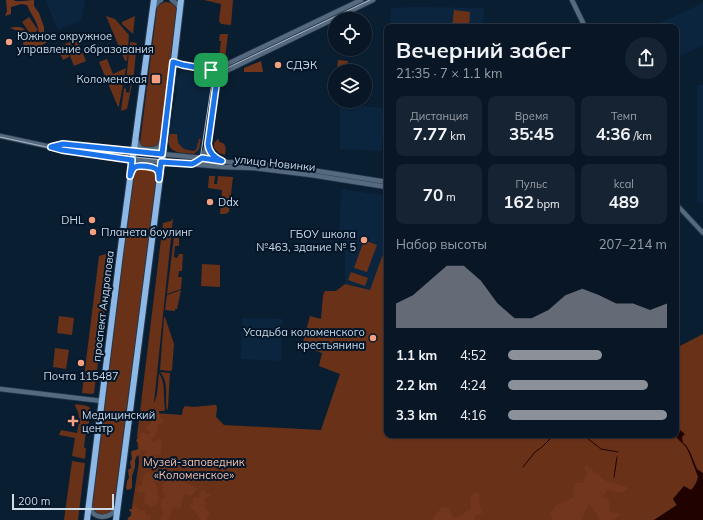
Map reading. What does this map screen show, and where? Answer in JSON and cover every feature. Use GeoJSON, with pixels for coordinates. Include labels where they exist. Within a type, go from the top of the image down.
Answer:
{"type":"FeatureCollection","features":[{"type":"Feature","properties":{"kind":"main road","name":"проспект Андропова"},"geometry":{"type":"LineString","coordinates":[[87,520],[133,150],[154,0]]}},
{"type":"Feature","properties":{"kind":"main road"},"geometry":{"type":"LineString","coordinates":[[116,520],[181,0]]}},
{"type":"Feature","properties":{"kind":"street"},"geometry":{"type":"LineString","coordinates":[[153,9],[155,4],[161,0]]}},
{"type":"Feature","properties":{"kind":"street"},"geometry":{"type":"LineString","coordinates":[[172,0],[180,9]]}},
{"type":"Feature","properties":{"kind":"street"},"geometry":{"type":"LineString","coordinates":[[173,62],[211,70],[217,69],[361,0]]}},
{"type":"Feature","properties":{"kind":"street"},"geometry":{"type":"LineString","coordinates":[[572,0],[584,24]]}},
{"type":"Feature","properties":{"kind":"street"},"geometry":{"type":"LineString","coordinates":[[217,79],[222,73],[370,1]]}},
{"type":"Feature","properties":{"kind":"street"},"geometry":{"type":"LineString","coordinates":[[192,164],[202,158],[208,144],[217,79],[215,72],[211,70]]}},
{"type":"Feature","properties":{"kind":"street"},"geometry":{"type":"LineString","coordinates":[[136,133],[137,142],[140,147],[154,150],[159,148],[165,135]]}},
{"type":"Feature","properties":{"kind":"street","name":"улица Новинки"},"geometry":{"type":"LineString","coordinates":[[0,136],[78,153],[132,160],[254,168],[384,182]]}},
{"type":"Feature","properties":{"kind":"street","name":"улица Новинки"},"geometry":{"type":"LineString","coordinates":[[51,147],[63,144],[268,165],[337,176],[384,186]]}},
{"type":"Feature","properties":{"kind":"street"},"geometry":{"type":"LineString","coordinates":[[208,144],[211,154],[222,161]]}},
{"type":"Feature","properties":{"kind":"street"},"geometry":{"type":"LineString","coordinates":[[78,153],[79,146]]}},
{"type":"Feature","properties":{"kind":"street"},"geometry":{"type":"LineString","coordinates":[[204,165],[206,162],[222,161]]}},
{"type":"Feature","properties":{"kind":"street"},"geometry":{"type":"LineString","coordinates":[[130,176],[134,168],[137,166],[153,167],[158,172],[159,179]]}},
{"type":"Feature","properties":{"kind":"street"},"geometry":{"type":"LineString","coordinates":[[679,207],[703,233]]}},
{"type":"Feature","properties":{"kind":"street"},"geometry":{"type":"LineString","coordinates":[[0,389],[102,401]]}},
{"type":"Feature","properties":{"kind":"street"},"geometry":{"type":"LineString","coordinates":[[90,500],[91,510],[93,513],[97,517],[104,518],[114,514],[119,501]]}},
{"type":"Feature","properties":{"kind":"shaded area"},"geometry":{"type":"Polygon","coordinates":[[[6,0],[34,0],[34,6],[39,13],[47,42],[39,47],[29,49],[24,53],[19,53],[23,48],[24,33],[10,28],[23,28],[38,42],[39,31],[27,5],[21,4],[11,7],[11,14],[5,16],[7,11],[6,0]]]}},
{"type":"Feature","properties":{"kind":"shaded area"},"geometry":{"type":"Polygon","coordinates":[[[45,0],[85,0],[82,20],[58,30],[45,0]]]}},
{"type":"Feature","properties":{"kind":"shaded area"},"geometry":{"type":"Polygon","coordinates":[[[703,3],[703,45],[679,57],[679,24],[657,24],[703,3]]]}},
{"type":"Feature","properties":{"kind":"shaded area"},"geometry":{"type":"Polygon","coordinates":[[[391,8],[484,8],[483,24],[390,24],[391,8]]]}},
{"type":"Feature","properties":{"kind":"shaded area"},"geometry":{"type":"Polygon","coordinates":[[[261,61],[263,72],[244,72],[244,68],[261,61]]]}},
{"type":"Feature","properties":{"kind":"shaded area"},"geometry":{"type":"Polygon","coordinates":[[[185,72],[204,74],[208,78],[208,83],[213,83],[201,154],[175,151],[170,148],[168,143],[177,91],[176,78],[185,72]]]}},
{"type":"Feature","properties":{"kind":"shaded area"},"geometry":{"type":"Polygon","coordinates":[[[697,85],[703,85],[703,203],[697,202],[697,85]]]}},
{"type":"Feature","properties":{"kind":"shaded area"},"geometry":{"type":"Polygon","coordinates":[[[340,108],[384,108],[382,151],[340,149],[340,108]]]}},
{"type":"Feature","properties":{"kind":"shaded area","name":"ГБОУ школа №463, здание № 5"},"geometry":{"type":"Polygon","coordinates":[[[341,189],[384,196],[384,251],[370,291],[345,284],[345,246],[339,238],[341,189]]]}},
{"type":"Feature","properties":{"kind":"shaded area"},"geometry":{"type":"Polygon","coordinates":[[[242,318],[283,319],[281,361],[241,359],[242,318]]]}},
{"type":"Feature","properties":{"kind":"shaded area"},"geometry":{"type":"Polygon","coordinates":[[[156,410],[159,411],[160,417],[163,421],[157,426],[158,431],[152,440],[154,442],[161,439],[163,446],[161,448],[161,452],[158,456],[155,454],[150,458],[144,458],[144,455],[148,450],[141,450],[141,454],[137,456],[135,460],[135,467],[132,476],[132,487],[131,489],[127,490],[127,481],[129,478],[128,470],[131,468],[130,462],[132,459],[131,452],[139,449],[139,445],[136,440],[139,438],[141,433],[143,432],[150,434],[150,432],[146,431],[146,425],[150,424],[151,419],[149,416],[156,410]]]}},
{"type":"Feature","properties":{"kind":"shaded area"},"geometry":{"type":"Polygon","coordinates":[[[679,428],[685,434],[682,437],[683,443],[690,452],[697,469],[703,473],[703,520],[654,520],[677,505],[673,499],[684,486],[691,490],[696,484],[698,477],[686,447],[677,438],[679,438],[679,428]]]}},
{"type":"Feature","properties":{"kind":"shaded area"},"geometry":{"type":"Polygon","coordinates":[[[586,465],[606,481],[627,487],[627,490],[620,493],[607,490],[603,496],[609,501],[610,512],[621,514],[614,520],[599,520],[597,514],[589,504],[581,520],[553,520],[550,513],[555,506],[574,497],[572,490],[576,483],[583,483],[587,473],[584,469],[586,465]]]}},
{"type":"Feature","properties":{"kind":"shaded area"},"geometry":{"type":"Polygon","coordinates":[[[146,471],[155,473],[157,476],[156,480],[153,482],[157,487],[159,498],[157,504],[151,507],[144,503],[145,492],[138,493],[136,490],[142,485],[146,471]]]}},
{"type":"Feature","properties":{"kind":"shaded area"},"geometry":{"type":"Polygon","coordinates":[[[170,480],[185,482],[196,487],[197,489],[191,495],[188,496],[184,494],[181,508],[178,509],[174,507],[171,510],[170,518],[167,520],[161,520],[164,512],[161,510],[161,500],[165,497],[162,484],[170,480]]]}},
{"type":"Feature","properties":{"kind":"shaded area"},"geometry":{"type":"Polygon","coordinates":[[[203,490],[205,494],[210,494],[211,496],[204,499],[206,504],[204,506],[210,514],[206,520],[200,520],[194,509],[190,507],[193,503],[193,498],[201,498],[199,494],[203,490]]]}},
{"type":"Feature","properties":{"kind":"shaded area"},"geometry":{"type":"Polygon","coordinates":[[[476,491],[480,494],[479,503],[484,512],[474,517],[475,520],[432,520],[442,506],[450,509],[454,518],[471,509],[470,498],[476,491]]]}},
{"type":"Feature","properties":{"kind":"shaded area"},"geometry":{"type":"Polygon","coordinates":[[[135,505],[141,511],[145,510],[146,515],[151,516],[150,520],[127,519],[133,514],[129,510],[133,509],[135,505]]]}},
{"type":"Feature","properties":{"kind":"green space"},"geometry":{"type":"Polygon","coordinates":[[[204,0],[233,0],[231,25],[221,24],[219,21],[221,4],[204,0]]]}},
{"type":"Feature","properties":{"kind":"green space"},"geometry":{"type":"Polygon","coordinates":[[[165,2],[169,2],[175,6],[177,10],[160,143],[154,148],[142,147],[140,143],[157,8],[165,2]]]}},
{"type":"Feature","properties":{"kind":"green space"},"geometry":{"type":"Polygon","coordinates":[[[454,10],[470,12],[469,24],[452,24],[454,10]]]}},
{"type":"Feature","properties":{"kind":"green space"},"geometry":{"type":"Polygon","coordinates":[[[106,16],[115,19],[129,35],[127,61],[125,61],[106,16]]]}},
{"type":"Feature","properties":{"kind":"green space"},"geometry":{"type":"Polygon","coordinates":[[[135,16],[133,34],[122,24],[122,22],[135,16]]]}},
{"type":"Feature","properties":{"kind":"green space"},"geometry":{"type":"Polygon","coordinates":[[[29,17],[38,30],[31,35],[22,22],[29,17]]]}},
{"type":"Feature","properties":{"kind":"green space"},"geometry":{"type":"Polygon","coordinates":[[[220,34],[228,34],[225,59],[216,62],[208,62],[209,59],[214,60],[219,57],[221,41],[219,41],[220,34]]]}},
{"type":"Feature","properties":{"kind":"green space"},"geometry":{"type":"Polygon","coordinates":[[[77,39],[86,61],[74,66],[65,44],[77,39]]]}},
{"type":"Feature","properties":{"kind":"green space"},"geometry":{"type":"Polygon","coordinates":[[[130,42],[137,43],[133,82],[126,81],[130,42]]]}},
{"type":"Feature","properties":{"kind":"green space"},"geometry":{"type":"Polygon","coordinates":[[[63,45],[65,46],[69,57],[63,60],[57,47],[63,45]]]}},
{"type":"Feature","properties":{"kind":"green space"},"geometry":{"type":"Polygon","coordinates":[[[107,59],[113,74],[126,68],[118,107],[99,62],[107,59]]]}},
{"type":"Feature","properties":{"kind":"green space"},"geometry":{"type":"Polygon","coordinates":[[[338,60],[348,61],[348,64],[338,64],[338,60]]]}},
{"type":"Feature","properties":{"kind":"green space"},"geometry":{"type":"Polygon","coordinates":[[[131,84],[127,109],[121,111],[124,88],[126,89],[126,92],[129,93],[131,84]]]}},
{"type":"Feature","properties":{"kind":"green space"},"geometry":{"type":"Polygon","coordinates":[[[170,134],[177,134],[178,143],[184,149],[193,151],[196,150],[199,139],[201,139],[199,149],[194,154],[172,150],[169,144],[170,134]]]}},
{"type":"Feature","properties":{"kind":"green space"},"geometry":{"type":"Polygon","coordinates":[[[218,139],[219,142],[225,145],[225,155],[219,153],[214,148],[214,143],[218,139]]]}},
{"type":"Feature","properties":{"kind":"green space"},"geometry":{"type":"Polygon","coordinates":[[[138,167],[152,168],[157,174],[114,508],[109,515],[99,515],[93,510],[92,505],[133,172],[138,167]]]}},
{"type":"Feature","properties":{"kind":"green space"},"geometry":{"type":"Polygon","coordinates":[[[209,176],[215,176],[214,184],[217,184],[218,176],[233,177],[229,212],[225,214],[220,214],[222,190],[208,188],[209,176]]]}},
{"type":"Feature","properties":{"kind":"green space","name":"Музей-заповедник «Коломенское»"},"geometry":{"type":"Polygon","coordinates":[[[173,218],[154,403],[157,393],[159,373],[163,386],[165,409],[164,411],[154,411],[154,413],[182,415],[185,406],[194,407],[216,405],[216,417],[224,425],[321,430],[340,374],[319,366],[322,353],[302,346],[310,316],[321,319],[323,295],[325,291],[336,291],[345,284],[370,290],[384,251],[384,438],[679,438],[679,346],[703,334],[703,473],[691,491],[684,486],[673,499],[677,505],[654,520],[130,520],[139,462],[137,436],[163,223],[171,221],[173,218]]]}},
{"type":"Feature","properties":{"kind":"green space"},"geometry":{"type":"Polygon","coordinates":[[[174,237],[179,238],[179,246],[175,246],[174,257],[177,258],[179,254],[183,254],[182,271],[179,271],[178,277],[182,277],[181,289],[167,294],[174,237]]]}},
{"type":"Feature","properties":{"kind":"green space"},"geometry":{"type":"Polygon","coordinates":[[[364,240],[377,245],[367,272],[354,268],[364,240]]]}},
{"type":"Feature","properties":{"kind":"green space"},"geometry":{"type":"Polygon","coordinates":[[[106,254],[112,255],[94,393],[82,393],[99,256],[106,254]]]}},
{"type":"Feature","properties":{"kind":"green space"},"geometry":{"type":"Polygon","coordinates":[[[202,264],[220,265],[220,287],[201,286],[202,264]]]}},
{"type":"Feature","properties":{"kind":"green space"},"geometry":{"type":"Polygon","coordinates":[[[351,272],[368,278],[365,286],[348,280],[351,272]]]}},
{"type":"Feature","properties":{"kind":"green space"},"geometry":{"type":"Polygon","coordinates":[[[181,290],[177,309],[175,309],[175,311],[165,310],[167,295],[181,290]]]}},
{"type":"Feature","properties":{"kind":"green space"},"geometry":{"type":"Polygon","coordinates":[[[59,316],[74,318],[72,335],[57,333],[59,316]]]}},
{"type":"Feature","properties":{"kind":"green space"},"geometry":{"type":"Polygon","coordinates":[[[164,317],[174,344],[172,370],[170,371],[160,370],[164,317]]]}},
{"type":"Feature","properties":{"kind":"green space"},"geometry":{"type":"Polygon","coordinates":[[[55,348],[69,350],[66,369],[53,367],[55,348]]]}},
{"type":"Feature","properties":{"kind":"green space"},"geometry":{"type":"Polygon","coordinates":[[[160,372],[170,373],[167,411],[166,386],[160,372]]]}},
{"type":"Feature","properties":{"kind":"green space"},"geometry":{"type":"Polygon","coordinates":[[[76,404],[89,407],[91,410],[84,447],[86,449],[85,459],[72,456],[75,438],[59,435],[61,430],[77,433],[79,419],[75,406],[76,404]]]}},
{"type":"Feature","properties":{"kind":"green space"},"geometry":{"type":"Polygon","coordinates":[[[72,461],[85,463],[78,520],[64,520],[72,461]]]}},
{"type":"Feature","properties":{"kind":"waterway"},"geometry":{"type":"LineString","coordinates":[[523,467],[535,452],[551,438]]}},
{"type":"Feature","properties":{"kind":"waterway"},"geometry":{"type":"LineString","coordinates":[[587,438],[601,449],[618,452]]}},
{"type":"Feature","properties":{"kind":"waterway"},"geometry":{"type":"LineString","coordinates":[[614,477],[617,457]]}},
{"type":"Feature","properties":{"kind":"tram line"},"geometry":{"type":"LineString","coordinates":[[0,137],[51,148],[162,160],[191,162],[197,160],[201,153],[211,88],[215,79],[222,72],[227,68],[370,0]]}},
{"type":"Feature","properties":{"kind":"place","name":"Южное окружное управление образования"},"geometry":{"type":"Point","coordinates":[9,42]}},
{"type":"Feature","properties":{"kind":"place","name":"СДЭК"},"geometry":{"type":"Point","coordinates":[278,65]}},
{"type":"Feature","properties":{"kind":"place","name":"Коломенская"},"geometry":{"type":"Point","coordinates":[156,79]}},
{"type":"Feature","properties":{"kind":"place","name":"Ddx"},"geometry":{"type":"Point","coordinates":[210,202]}},
{"type":"Feature","properties":{"kind":"place","name":"DHL"},"geometry":{"type":"Point","coordinates":[92,220]}},
{"type":"Feature","properties":{"kind":"place","name":"Планета боулинг"},"geometry":{"type":"Point","coordinates":[93,232]}},
{"type":"Feature","properties":{"kind":"place","name":"ГБОУ школа №463, здание № 5"},"geometry":{"type":"Point","coordinates":[364,240]}},
{"type":"Feature","properties":{"kind":"place","name":"Усадьба коломенского крестьянина"},"geometry":{"type":"Point","coordinates":[373,338]}},
{"type":"Feature","properties":{"kind":"place","name":"Почта 115487"},"geometry":{"type":"Point","coordinates":[81,363]}},
{"type":"Feature","properties":{"kind":"place","name":"Медицинский центр"},"geometry":{"type":"Point","coordinates":[73,421]}},
{"type":"Feature","properties":{"kind":"route"},"geometry":{"type":"LineString","coordinates":[[173,62],[211,70],[215,72],[217,79],[208,144],[211,154],[222,161],[202,158],[192,164],[161,162],[159,179],[157,170],[153,167],[137,166],[132,170],[130,176],[132,160],[62,150],[51,147],[63,144],[162,154],[173,62]]}}]}
